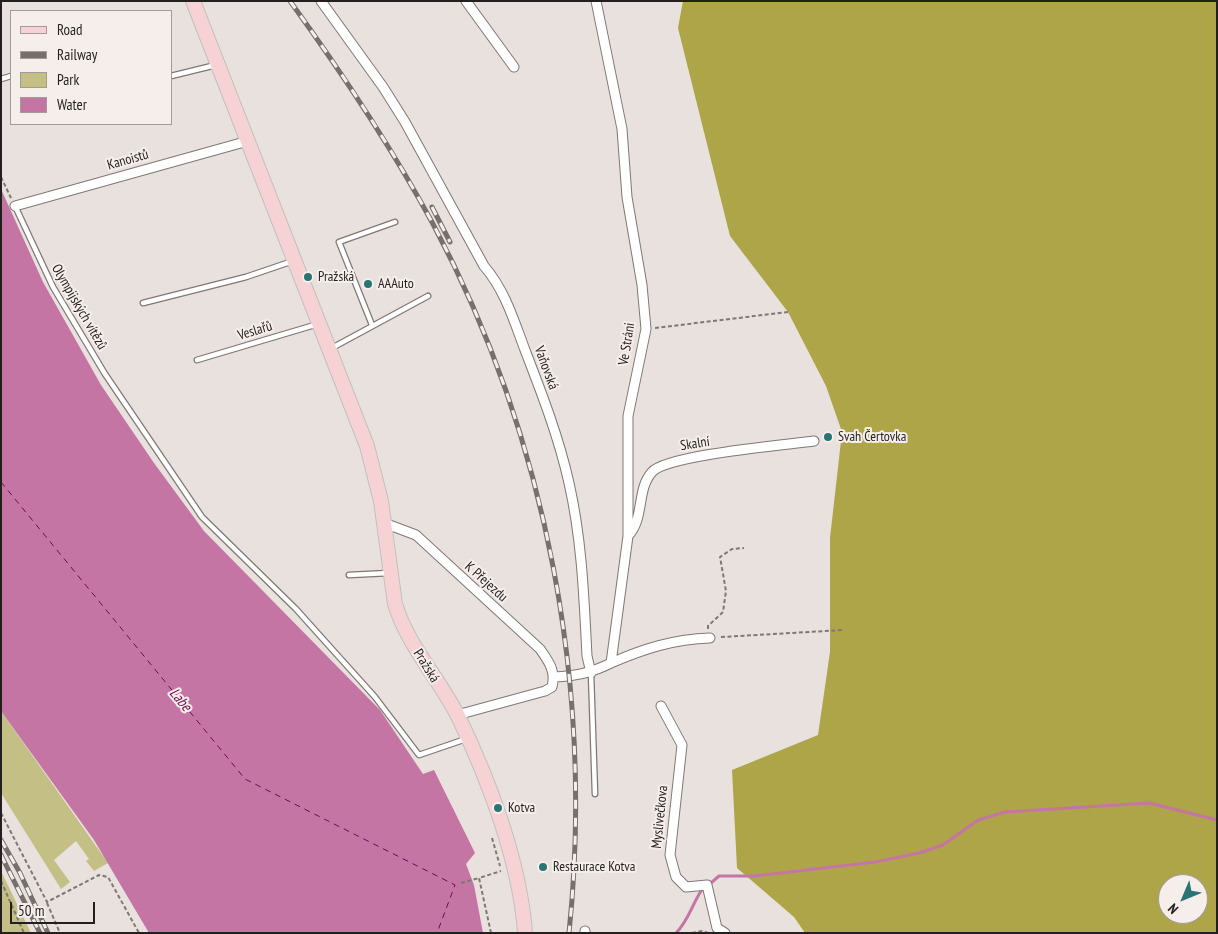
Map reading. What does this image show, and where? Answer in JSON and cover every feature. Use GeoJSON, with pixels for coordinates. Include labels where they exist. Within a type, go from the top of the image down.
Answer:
{"type":"FeatureCollection","features":[{"type":"Feature","properties":{"kind":"main road","name":"Pražská"},"geometry":{"type":"LineString","coordinates":[[193,1],[376,473],[399,616],[417,654],[457,715],[492,800],[514,867],[525,933]]}},
{"type":"Feature","properties":{"kind":"street","name":"Vaňovská"},"geometry":{"type":"LineString","coordinates":[[321,1],[383,87],[405,122],[484,266],[494,277],[506,301],[533,371],[569,483],[578,530],[587,656],[591,673]]}},
{"type":"Feature","properties":{"kind":"street"},"geometry":{"type":"LineString","coordinates":[[466,1],[514,67]]}},
{"type":"Feature","properties":{"kind":"street","name":"Ve Stráni"},"geometry":{"type":"LineString","coordinates":[[596,1],[622,129],[627,197],[642,286],[646,329],[628,416],[628,536],[610,663]]}},
{"type":"Feature","properties":{"kind":"street","name":"Kanoistů"},"geometry":{"type":"LineString","coordinates":[[15,206],[248,141]]}},
{"type":"Feature","properties":{"kind":"street","name":"Skalní"},"geometry":{"type":"LineString","coordinates":[[628,536],[636,528],[645,483],[656,468],[680,460],[814,441]]}},
{"type":"Feature","properties":{"kind":"street","name":"K Přejezdu"},"geometry":{"type":"LineString","coordinates":[[384,523],[416,535],[540,649],[553,669],[554,677]]}},
{"type":"Feature","properties":{"kind":"street"},"geometry":{"type":"LineString","coordinates":[[457,715],[545,691],[552,686],[554,677],[591,673],[610,663],[656,645],[685,638],[710,638]]}},
{"type":"Feature","properties":{"kind":"street","name":"Myslivečkova"},"geometry":{"type":"LineString","coordinates":[[661,706],[682,745],[670,855],[676,877],[686,886],[707,885],[717,928],[725,933]]}},
{"type":"Feature","properties":{"kind":"lane"},"geometry":{"type":"LineString","coordinates":[[172,76],[218,64]]}},
{"type":"Feature","properties":{"kind":"lane","name":"Olympijských vítězů"},"geometry":{"type":"LineString","coordinates":[[15,206],[53,286],[105,374],[202,517],[296,609],[375,697],[419,755],[467,738]]}},
{"type":"Feature","properties":{"kind":"lane"},"geometry":{"type":"LineString","coordinates":[[372,325],[339,242],[395,222]]}},
{"type":"Feature","properties":{"kind":"lane"},"geometry":{"type":"LineString","coordinates":[[143,303],[246,277],[295,261]]}},
{"type":"Feature","properties":{"kind":"lane"},"geometry":{"type":"LineString","coordinates":[[329,349],[428,296]]}},
{"type":"Feature","properties":{"kind":"lane","name":"Veslařů"},"geometry":{"type":"LineString","coordinates":[[196,360],[319,323]]}},
{"type":"Feature","properties":{"kind":"lane"},"geometry":{"type":"LineString","coordinates":[[349,575],[391,573]]}},
{"type":"Feature","properties":{"kind":"lane","name":"Vaňovská"},"geometry":{"type":"LineString","coordinates":[[591,673],[595,794]]}},
{"type":"Feature","properties":{"kind":"path"},"geometry":{"type":"LineString","coordinates":[[1,178],[15,206]]}},
{"type":"Feature","properties":{"kind":"path"},"geometry":{"type":"LineString","coordinates":[[646,329],[788,312]]}},
{"type":"Feature","properties":{"kind":"path"},"geometry":{"type":"LineString","coordinates":[[744,548],[732,549],[720,557],[726,591],[723,612],[708,626],[710,638],[843,630]]}},
{"type":"Feature","properties":{"kind":"path"},"geometry":{"type":"LineString","coordinates":[[1,813],[47,902],[60,933]]}},
{"type":"Feature","properties":{"kind":"path"},"geometry":{"type":"LineString","coordinates":[[461,884],[501,871]]}},
{"type":"Feature","properties":{"kind":"path"},"geometry":{"type":"LineString","coordinates":[[47,902],[98,875],[108,877],[139,933]]}},
{"type":"Feature","properties":{"kind":"path"},"geometry":{"type":"LineString","coordinates":[[479,878],[491,933]]}},
{"type":"Feature","properties":{"kind":"path"},"geometry":{"type":"LineString","coordinates":[[1,881],[24,933]]}},
{"type":"Feature","properties":{"kind":"path"},"geometry":{"type":"LineString","coordinates":[[692,933],[702,931],[708,933]]}},
{"type":"Feature","properties":{"kind":"green space"},"geometry":{"type":"Polygon","coordinates":[[[1,711],[108,863],[94,871],[86,861],[89,859],[76,841],[54,860],[70,882],[61,889],[1,793],[1,711]]]}},
{"type":"Feature","properties":{"kind":"green space"},"geometry":{"type":"Polygon","coordinates":[[[1,871],[31,933],[1,933],[1,871]]]}},
{"type":"Feature","properties":{"kind":"shaded area"},"geometry":{"type":"Polygon","coordinates":[[[683,1],[1217,1],[1217,933],[805,933],[794,917],[737,868],[732,770],[818,735],[830,652],[830,538],[842,432],[826,386],[788,312],[730,236],[678,28],[683,1]]]}},
{"type":"Feature","properties":{"kind":"water","name":"Labe"},"geometry":{"type":"Polygon","coordinates":[[[1,189],[43,282],[101,385],[154,463],[204,531],[380,710],[423,774],[434,770],[475,853],[466,864],[474,885],[483,933],[149,933],[94,840],[1,711],[1,189]]]}},
{"type":"Feature","properties":{"kind":"waterway"},"geometry":{"type":"LineString","coordinates":[[711,883],[719,876],[755,876],[875,862],[919,853],[943,845],[978,820],[1005,812],[1149,803],[1217,820]]}},
{"type":"Feature","properties":{"kind":"waterway"},"geometry":{"type":"LineString","coordinates":[[676,933],[687,918],[701,891]]}},
{"type":"Feature","properties":{"kind":"ferry route"},"geometry":{"type":"LineString","coordinates":[[1,482],[245,779],[455,885],[437,933]]}},
{"type":"Feature","properties":{"kind":"railway"},"geometry":{"type":"LineString","coordinates":[[290,1],[365,110],[433,224],[473,307],[506,392],[533,479],[554,569],[567,659],[574,750],[575,842],[569,933]]}},
{"type":"Feature","properties":{"kind":"railway"},"geometry":{"type":"LineString","coordinates":[[432,207],[450,242]]}},
{"type":"Feature","properties":{"kind":"railway"},"geometry":{"type":"LineString","coordinates":[[1,840],[20,873],[48,933]]}},
{"type":"Feature","properties":{"kind":"railway"},"geometry":{"type":"LineString","coordinates":[[1,855],[40,933]]}},
{"type":"Feature","properties":{"kind":"place","name":"Pražská"},"geometry":{"type":"Point","coordinates":[308,277]}},
{"type":"Feature","properties":{"kind":"place","name":"AAAuto"},"geometry":{"type":"Point","coordinates":[368,284]}},
{"type":"Feature","properties":{"kind":"place","name":"Svah Čertovka"},"geometry":{"type":"Point","coordinates":[828,437]}},
{"type":"Feature","properties":{"kind":"place","name":"Kotva"},"geometry":{"type":"Point","coordinates":[498,808]}},
{"type":"Feature","properties":{"kind":"place","name":"Restaurace Kotva"},"geometry":{"type":"Point","coordinates":[543,867]}}]}
